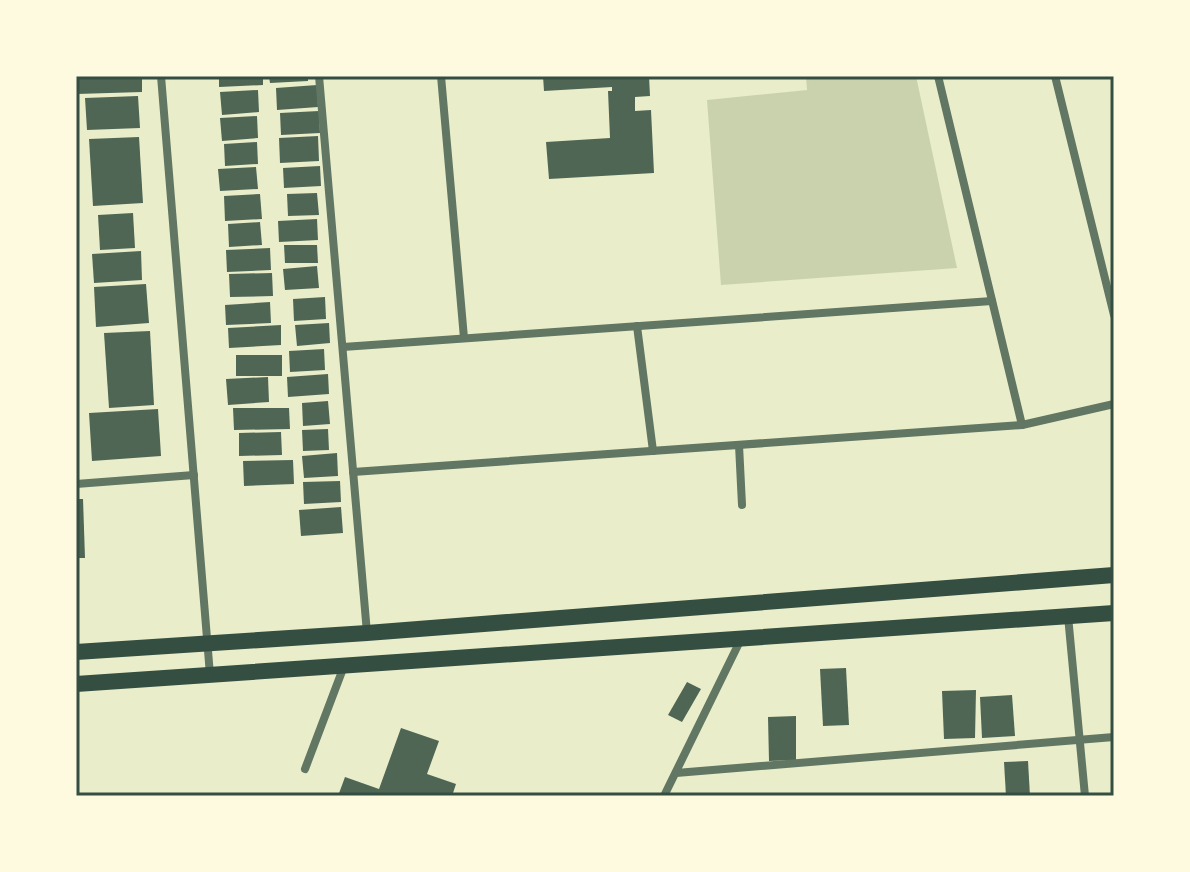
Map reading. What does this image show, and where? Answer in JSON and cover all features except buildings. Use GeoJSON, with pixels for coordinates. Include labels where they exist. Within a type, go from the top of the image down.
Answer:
{"type":"FeatureCollection","features":[{"type":"Feature","properties":{"kind":"main road"},"geometry":{"type":"LineString","coordinates":[[76,652],[367,633],[1114,575]]}},
{"type":"Feature","properties":{"kind":"main road"},"geometry":{"type":"LineString","coordinates":[[76,684],[1114,613]]}},
{"type":"Feature","properties":{"kind":"street"},"geometry":{"type":"LineString","coordinates":[[161,76],[210,675]]}},
{"type":"Feature","properties":{"kind":"street"},"geometry":{"type":"LineString","coordinates":[[319,76],[367,633]]}},
{"type":"Feature","properties":{"kind":"street"},"geometry":{"type":"LineString","coordinates":[[441,76],[464,338]]}},
{"type":"Feature","properties":{"kind":"street"},"geometry":{"type":"LineString","coordinates":[[938,76],[1022,425]]}},
{"type":"Feature","properties":{"kind":"street"},"geometry":{"type":"LineString","coordinates":[[1055,76],[1114,315]]}},
{"type":"Feature","properties":{"kind":"street"},"geometry":{"type":"LineString","coordinates":[[343,347],[992,301]]}},
{"type":"Feature","properties":{"kind":"street"},"geometry":{"type":"LineString","coordinates":[[637,326],[653,451]]}},
{"type":"Feature","properties":{"kind":"street"},"geometry":{"type":"LineString","coordinates":[[353,472],[1022,425],[1114,404]]}},
{"type":"Feature","properties":{"kind":"street"},"geometry":{"type":"LineString","coordinates":[[739,445],[742,505]]}},
{"type":"Feature","properties":{"kind":"street"},"geometry":{"type":"LineString","coordinates":[[76,484],[194,475]]}},
{"type":"Feature","properties":{"kind":"street"},"geometry":{"type":"LineString","coordinates":[[1068,616],[1082,738],[1085,796]]}},
{"type":"Feature","properties":{"kind":"street"},"geometry":{"type":"LineString","coordinates":[[664,796],[742,638]]}},
{"type":"Feature","properties":{"kind":"street"},"geometry":{"type":"LineString","coordinates":[[305,769],[344,666]]}},
{"type":"Feature","properties":{"kind":"street"},"geometry":{"type":"LineString","coordinates":[[676,773],[1114,737]]}},
{"type":"Feature","properties":{"kind":"green space"},"geometry":{"type":"Polygon","coordinates":[[[806,76],[916,76],[957,268],[721,285],[707,100],[807,90],[806,76]]]}}]}
